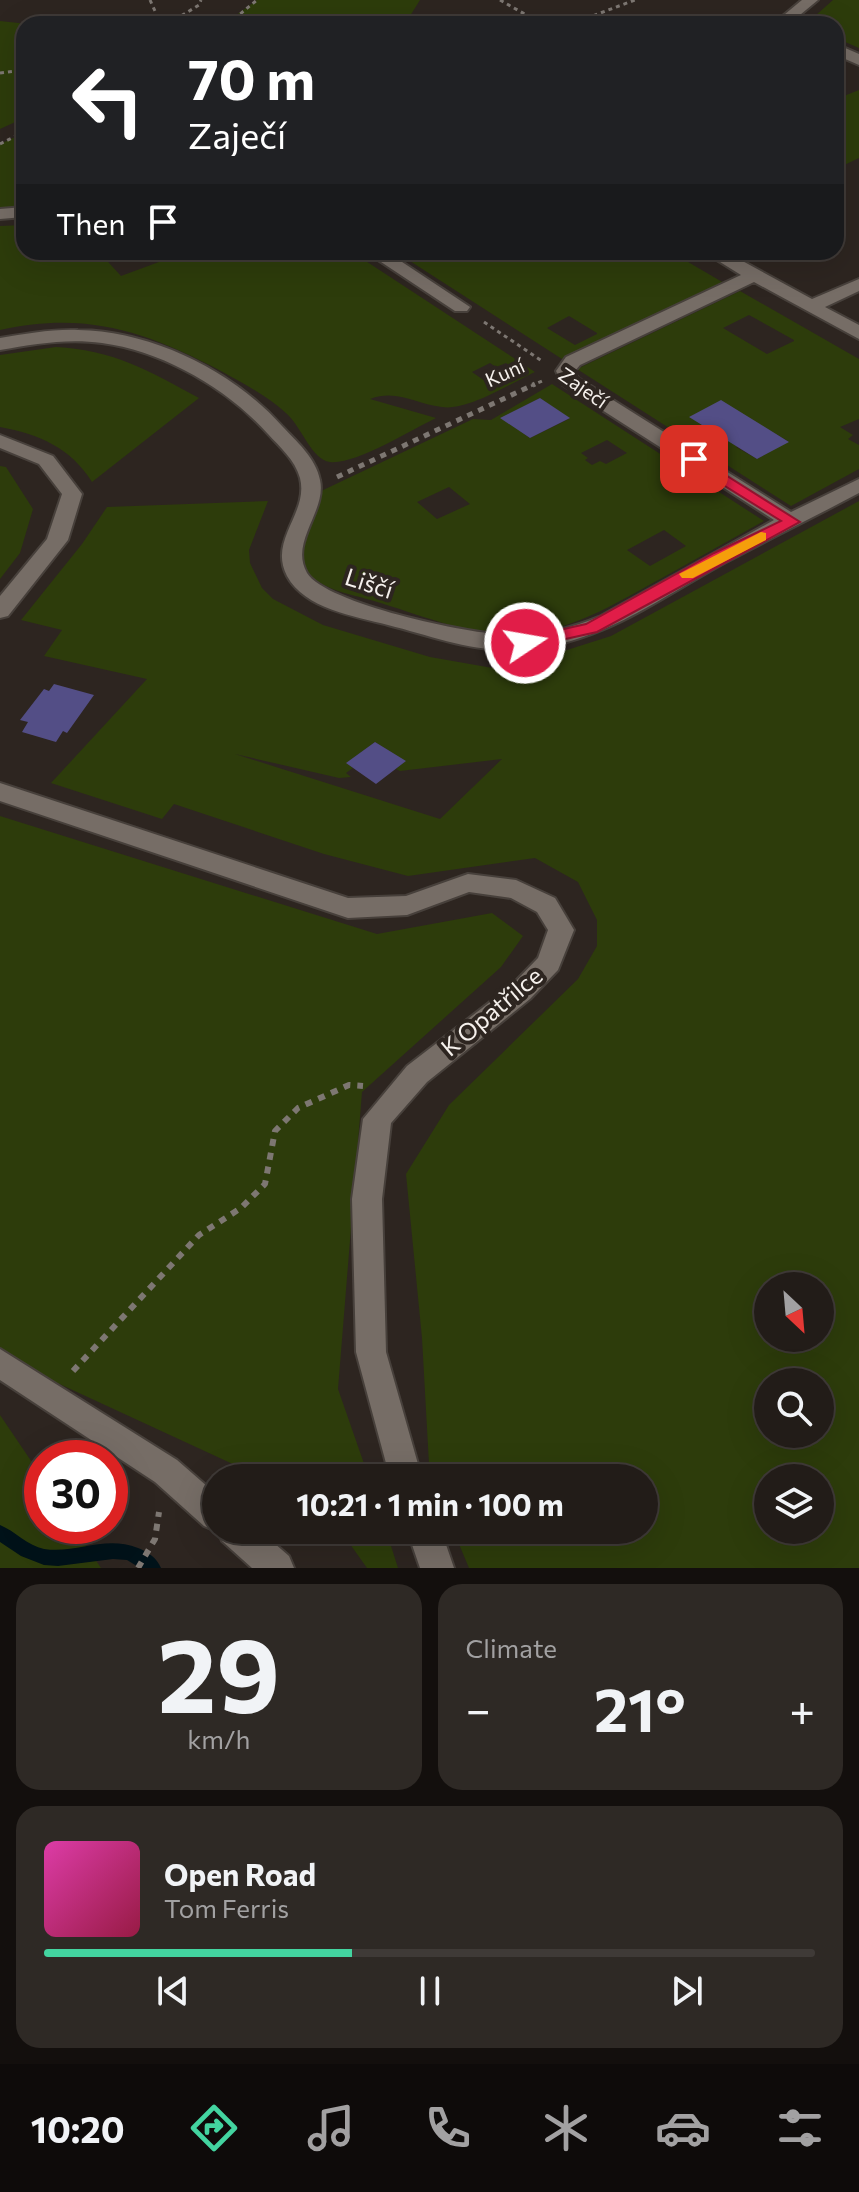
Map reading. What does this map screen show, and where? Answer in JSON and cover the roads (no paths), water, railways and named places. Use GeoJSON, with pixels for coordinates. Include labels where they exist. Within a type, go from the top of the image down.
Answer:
{"type":"FeatureCollection","features":[{"type":"Feature","properties":{"kind":"street"},"geometry":{"type":"LineString","coordinates":[[790,16],[811,0]]}},
{"type":"Feature","properties":{"kind":"street"},"geometry":{"type":"LineString","coordinates":[[388,260],[461,307]]}},
{"type":"Feature","properties":{"kind":"street"},"geometry":{"type":"LineString","coordinates":[[728,260],[859,333]]}},
{"type":"Feature","properties":{"kind":"street","name":"Zaječí"},"geometry":{"type":"LineString","coordinates":[[755,275],[573,361],[565,371],[570,381],[792,522]]}},
{"type":"Feature","properties":{"kind":"street"},"geometry":{"type":"LineString","coordinates":[[812,306],[859,284]]}},
{"type":"Feature","properties":{"kind":"street","name":"Liščí"},"geometry":{"type":"LineString","coordinates":[[0,344],[42,335],[124,339],[159,351],[228,387],[263,415],[304,465],[311,482],[307,507],[290,548],[298,577],[319,594],[350,608],[468,638],[525,643],[591,629],[720,556],[792,522],[859,485]]}},
{"type":"Feature","properties":{"kind":"street"},"geometry":{"type":"LineString","coordinates":[[0,441],[46,460],[72,494],[57,540],[0,611]]}},
{"type":"Feature","properties":{"kind":"street","name":"K Opatřilce"},"geometry":{"type":"LineString","coordinates":[[0,792],[348,908],[407,905],[468,883],[516,889],[546,905],[561,930],[549,963],[521,992],[417,1074],[377,1119],[367,1199],[371,1352],[402,1464]]}},
{"type":"Feature","properties":{"kind":"street"},"geometry":{"type":"LineString","coordinates":[[0,1363],[166,1471],[202,1503]]}},
{"type":"Feature","properties":{"kind":"street"},"geometry":{"type":"LineString","coordinates":[[250,1544],[277,1568]]}},
{"type":"Feature","properties":{"kind":"street"},"geometry":{"type":"LineString","coordinates":[[429,1544],[437,1568]]}},
{"type":"Feature","properties":{"kind":"waterway"},"geometry":{"type":"LineString","coordinates":[[0,1533],[44,1557],[127,1552],[140,1557],[153,1568]]}}]}
